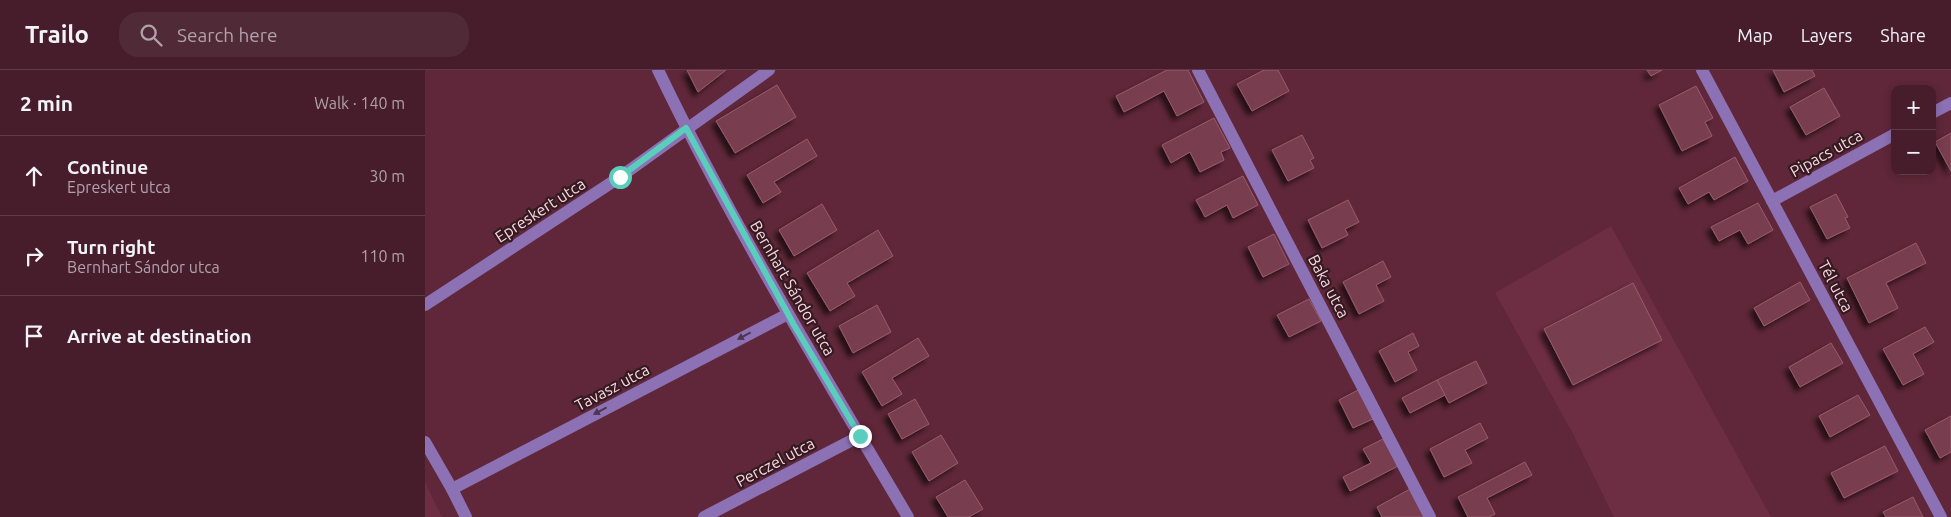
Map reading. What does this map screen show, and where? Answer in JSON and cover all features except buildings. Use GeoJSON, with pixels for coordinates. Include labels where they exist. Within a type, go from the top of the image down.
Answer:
{"type":"FeatureCollection","features":[{"type":"Feature","properties":{"kind":"street","name":"Bernhart Sándor utca"},"geometry":{"type":"LineString","coordinates":[[658,70],[686,128],[788,314],[908,517]]}},
{"type":"Feature","properties":{"kind":"street","name":"Epreskert utca"},"geometry":{"type":"LineString","coordinates":[[425,305],[620,177],[769,70]]}},
{"type":"Feature","properties":{"kind":"street","name":"Baka utca"},"geometry":{"type":"LineString","coordinates":[[1198,70],[1430,517]]}},
{"type":"Feature","properties":{"kind":"street","name":"Tél utca"},"geometry":{"type":"LineString","coordinates":[[1702,70],[1941,517]]}},
{"type":"Feature","properties":{"kind":"street"},"geometry":{"type":"LineString","coordinates":[[1936,112],[1951,103]]}},
{"type":"Feature","properties":{"kind":"street","name":"Pipacs utca"},"geometry":{"type":"LineString","coordinates":[[1772,201],[1891,136]]}},
{"type":"Feature","properties":{"kind":"street","name":"Tavasz utca"},"geometry":{"type":"LineString","coordinates":[[452,489],[788,314]]}},
{"type":"Feature","properties":{"kind":"street","name":"Perczel utca"},"geometry":{"type":"LineString","coordinates":[[704,517],[860,436]]}},
{"type":"Feature","properties":{"kind":"street"},"geometry":{"type":"LineString","coordinates":[[425,442],[466,517]]}},
{"type":"Feature","properties":{"kind":"shaded area"},"geometry":{"type":"Polygon","coordinates":[[[1611,226],[1771,517],[1614,517],[1573,434],[1495,293],[1611,226]]]}},
{"type":"Feature","properties":{"kind":"shaded area"},"geometry":{"type":"Polygon","coordinates":[[[425,482],[442,517],[425,517],[425,482]]]}},
{"type":"Feature","properties":{"kind":"route"},"geometry":{"type":"LineString","coordinates":[[620,177],[686,128],[695,148],[794,325],[860,436]]}}]}
